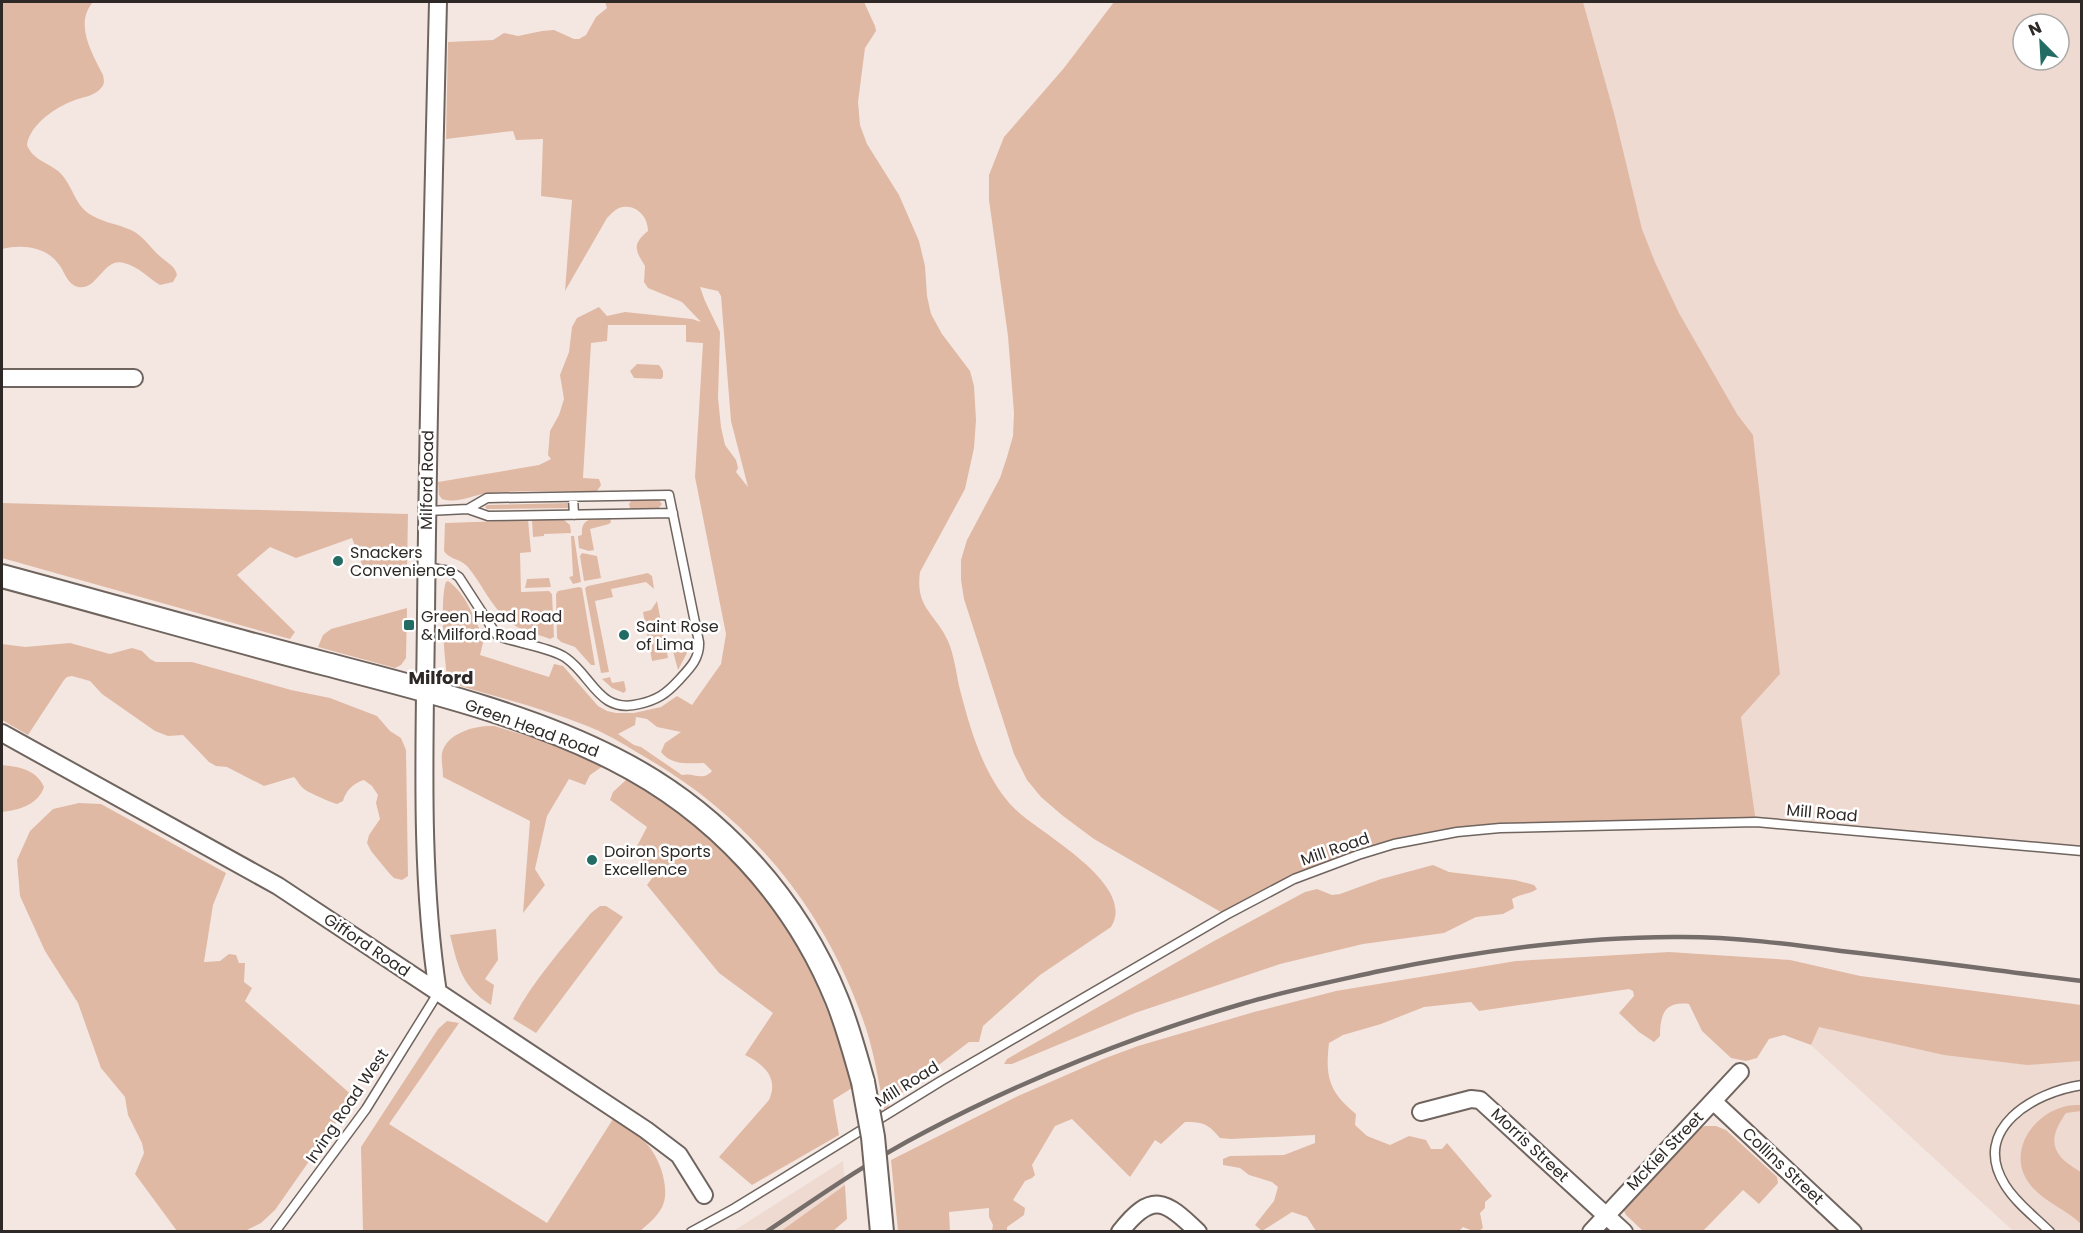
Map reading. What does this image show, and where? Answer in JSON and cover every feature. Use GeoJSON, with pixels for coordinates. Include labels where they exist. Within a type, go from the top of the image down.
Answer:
{"type":"FeatureCollection","features":[{"type":"Feature","properties":{"kind":"street","name":"Milford Road"},"geometry":{"type":"LineString","coordinates":[[438,2],[426,567],[426,856],[430,932],[438,993]]}},
{"type":"Feature","properties":{"kind":"street"},"geometry":{"type":"LineString","coordinates":[[2,378],[134,378]]}},
{"type":"Feature","properties":{"kind":"street","name":"Green Head Road"},"geometry":{"type":"LineString","coordinates":[[2,576],[426,691],[553,732],[602,753],[647,777],[686,803],[708,821],[761,874],[784,903],[818,958],[838,1001],[863,1082],[873,1137],[882,1232]]}},
{"type":"Feature","properties":{"kind":"street","name":"Gifford Road"},"geometry":{"type":"LineString","coordinates":[[2,733],[278,886],[613,1108],[675,1152],[704,1195]]}},
{"type":"Feature","properties":{"kind":"street","name":"McKiel Street"},"geometry":{"type":"LineString","coordinates":[[1590,1232],[1740,1072]]}},
{"type":"Feature","properties":{"kind":"street","name":"Morris Street"},"geometry":{"type":"LineString","coordinates":[[1421,1112],[1471,1099],[1480,1100],[1624,1232]]}},
{"type":"Feature","properties":{"kind":"street","name":"Collins Street"},"geometry":{"type":"LineString","coordinates":[[1713,1101],[1853,1232]]}},
{"type":"Feature","properties":{"kind":"street"},"geometry":{"type":"LineString","coordinates":[[1120,1232],[1139,1211],[1156,1205],[1170,1206],[1198,1232]]}},
{"type":"Feature","properties":{"kind":"lane"},"geometry":{"type":"LineString","coordinates":[[426,567],[450,571],[459,577],[499,636],[565,656],[607,702],[619,706],[637,705],[655,700],[668,692],[695,662],[699,648],[669,495],[488,498],[468,509]]}},
{"type":"Feature","properties":{"kind":"lane"},"geometry":{"type":"LineString","coordinates":[[573,496],[574,515]]}},
{"type":"Feature","properties":{"kind":"lane"},"geometry":{"type":"LineString","coordinates":[[427,511],[468,509],[488,516],[673,513]]}},
{"type":"Feature","properties":{"kind":"lane","name":"Mill Road"},"geometry":{"type":"LineString","coordinates":[[691,1232],[735,1208],[941,1081],[1226,915],[1294,879],[1394,844],[1446,834],[1500,828],[1756,822],[2082,851]]}},
{"type":"Feature","properties":{"kind":"lane","name":"Irving Road West"},"geometry":{"type":"LineString","coordinates":[[275,1232],[366,1109],[438,993]]}},
{"type":"Feature","properties":{"kind":"lane"},"geometry":{"type":"LineString","coordinates":[[2050,1232],[2005,1185],[1996,1165],[1995,1148],[2003,1126],[2019,1110],[2043,1095],[2082,1085]]}},
{"type":"Feature","properties":{"kind":"shaded area"},"geometry":{"type":"Polygon","coordinates":[[[2,2],[93,2],[85,20],[85,29],[90,48],[103,75],[103,85],[96,93],[68,103],[45,117],[33,130],[27,145],[37,157],[63,176],[83,209],[98,219],[136,233],[171,265],[177,275],[173,282],[160,285],[134,267],[117,262],[105,269],[91,284],[78,287],[69,281],[55,259],[48,254],[26,247],[2,249],[2,2]]]}},
{"type":"Feature","properties":{"kind":"shaded area"},"geometry":{"type":"Polygon","coordinates":[[[605,2],[864,2],[876,31],[865,48],[858,102],[860,125],[867,144],[899,195],[919,241],[925,266],[931,314],[942,334],[970,371],[974,386],[976,420],[974,448],[965,489],[920,572],[920,594],[927,610],[948,641],[973,735],[994,782],[1015,809],[1099,877],[1111,894],[1116,911],[1111,927],[1040,975],[983,1026],[979,1042],[969,1042],[884,1109],[869,1039],[846,977],[826,938],[804,903],[779,869],[751,838],[686,784],[612,738],[564,717],[457,685],[450,680],[447,674],[443,613],[444,590],[448,581],[465,600],[484,639],[480,655],[549,677],[554,664],[563,666],[598,706],[607,711],[634,713],[661,707],[677,696],[692,705],[721,664],[726,634],[695,477],[703,343],[686,342],[686,325],[608,325],[607,341],[591,343],[583,478],[599,479],[601,485],[597,491],[502,492],[454,500],[442,499],[439,495],[438,482],[539,465],[551,459],[548,455],[550,431],[559,415],[564,399],[560,375],[569,352],[572,327],[577,318],[599,307],[607,316],[625,312],[692,319],[701,322],[682,302],[648,288],[644,282],[645,266],[637,251],[637,244],[648,231],[648,226],[641,213],[633,208],[620,208],[607,218],[565,291],[572,200],[541,196],[543,139],[516,140],[513,131],[446,139],[448,42],[493,40],[504,33],[518,36],[554,30],[579,39],[586,35],[596,17],[607,8],[605,2]],[[700,287],[720,332],[718,398],[725,445],[736,460],[738,468],[736,472],[748,487],[731,421],[721,296],[718,291],[700,287]],[[636,717],[635,725],[618,734],[682,775],[705,776],[712,771],[704,763],[681,763],[670,760],[661,752],[665,743],[681,732],[657,727],[647,719],[636,717]]]}},
{"type":"Feature","properties":{"kind":"shaded area"},"geometry":{"type":"Polygon","coordinates":[[[1114,2],[1583,2],[1614,113],[1642,229],[1679,313],[1737,414],[1753,435],[1780,674],[1741,717],[1756,822],[1564,825],[1425,838],[1325,867],[1226,915],[1094,839],[1041,797],[1027,780],[1014,754],[964,599],[961,580],[961,560],[967,540],[1000,478],[1013,436],[1014,413],[1008,336],[989,200],[989,175],[1004,137],[1064,68],[1114,2]]]}},
{"type":"Feature","properties":{"kind":"shaded area"},"geometry":{"type":"Polygon","coordinates":[[[1583,2],[2081,2],[2081,851],[1756,822],[1741,717],[1780,674],[1753,435],[1737,414],[1679,313],[1642,229],[1614,113],[1583,2]]]}},
{"type":"Feature","properties":{"kind":"shaded area"},"geometry":{"type":"Polygon","coordinates":[[[637,364],[659,365],[663,371],[663,377],[661,379],[634,378],[630,371],[637,364]]]}},
{"type":"Feature","properties":{"kind":"shaded area"},"geometry":{"type":"Polygon","coordinates":[[[658,499],[662,504],[658,509],[634,510],[629,504],[632,500],[658,499]]]}},
{"type":"Feature","properties":{"kind":"shaded area"},"geometry":{"type":"Polygon","coordinates":[[[2,503],[408,514],[407,570],[363,567],[352,538],[296,558],[270,547],[237,575],[295,632],[290,639],[2,558],[2,503]]]}},
{"type":"Feature","properties":{"kind":"shaded area"},"geometry":{"type":"Polygon","coordinates":[[[569,503],[571,507],[569,508],[487,509],[485,507],[487,505],[569,503]]]}},
{"type":"Feature","properties":{"kind":"shaded area"},"geometry":{"type":"Polygon","coordinates":[[[602,517],[610,518],[611,522],[590,529],[594,550],[579,548],[578,536],[582,535],[584,523],[602,517]]]}},
{"type":"Feature","properties":{"kind":"shaded area"},"geometry":{"type":"Polygon","coordinates":[[[528,520],[531,552],[520,553],[521,592],[549,591],[552,594],[554,637],[550,639],[523,630],[510,622],[496,608],[467,566],[444,551],[445,523],[528,520]]]}},
{"type":"Feature","properties":{"kind":"shaded area"},"geometry":{"type":"Polygon","coordinates":[[[532,520],[564,520],[570,525],[571,533],[544,534],[544,536],[533,537],[532,520]]]}},
{"type":"Feature","properties":{"kind":"shaded area"},"geometry":{"type":"Polygon","coordinates":[[[571,536],[574,536],[581,582],[573,584],[569,577],[573,576],[571,536]]]}},
{"type":"Feature","properties":{"kind":"shaded area"},"geometry":{"type":"Polygon","coordinates":[[[582,553],[597,556],[601,578],[584,581],[580,556],[582,553]]]}},
{"type":"Feature","properties":{"kind":"shaded area"},"geometry":{"type":"Polygon","coordinates":[[[648,573],[652,576],[654,589],[646,582],[611,589],[613,597],[595,601],[609,672],[601,673],[585,588],[648,573]]]}},
{"type":"Feature","properties":{"kind":"shaded area"},"geometry":{"type":"Polygon","coordinates":[[[549,578],[551,587],[525,588],[527,579],[549,578]]]}},
{"type":"Feature","properties":{"kind":"shaded area"},"geometry":{"type":"Polygon","coordinates":[[[582,588],[595,665],[591,665],[575,647],[557,638],[556,594],[558,591],[582,588]]]}},
{"type":"Feature","properties":{"kind":"shaded area"},"geometry":{"type":"Polygon","coordinates":[[[657,601],[668,658],[652,661],[643,612],[651,610],[657,601]]]}},
{"type":"Feature","properties":{"kind":"shaded area"},"geometry":{"type":"Polygon","coordinates":[[[407,608],[406,658],[401,665],[395,668],[318,647],[323,635],[331,629],[407,608]]]}},
{"type":"Feature","properties":{"kind":"shaded area"},"geometry":{"type":"Polygon","coordinates":[[[687,640],[688,651],[678,670],[671,644],[687,640]]]}},
{"type":"Feature","properties":{"kind":"shaded area"},"geometry":{"type":"Polygon","coordinates":[[[70,643],[110,654],[132,648],[142,651],[156,662],[192,662],[291,690],[330,698],[377,716],[390,731],[401,738],[406,750],[408,876],[402,880],[394,878],[367,843],[369,835],[380,819],[376,803],[378,795],[364,780],[351,788],[343,801],[337,804],[307,791],[294,777],[264,786],[227,767],[216,766],[209,762],[183,735],[168,736],[155,731],[102,694],[90,681],[72,676],[64,680],[28,735],[2,720],[2,644],[25,647],[70,643]]]}},
{"type":"Feature","properties":{"kind":"shaded area"},"geometry":{"type":"Polygon","coordinates":[[[610,677],[612,683],[624,681],[626,690],[624,693],[612,688],[602,679],[610,677]]]}},
{"type":"Feature","properties":{"kind":"shaded area"},"geometry":{"type":"Polygon","coordinates":[[[494,726],[538,739],[603,766],[590,775],[585,785],[569,779],[547,816],[535,869],[545,885],[523,913],[530,821],[443,777],[442,753],[450,740],[464,731],[494,726]]]}},
{"type":"Feature","properties":{"kind":"shaded area"},"geometry":{"type":"Polygon","coordinates":[[[2,765],[21,768],[32,773],[41,781],[44,787],[33,802],[15,810],[2,812],[2,765]]]}},
{"type":"Feature","properties":{"kind":"shaded area"},"geometry":{"type":"Polygon","coordinates":[[[627,779],[671,808],[710,840],[744,873],[773,910],[798,949],[819,991],[837,1038],[852,1088],[833,1100],[839,1135],[752,1185],[719,1157],[769,1100],[772,1092],[771,1078],[764,1067],[745,1055],[773,1013],[719,973],[647,885],[656,873],[640,859],[636,848],[647,827],[610,800],[613,792],[627,779]]]}},
{"type":"Feature","properties":{"kind":"shaded area"},"geometry":{"type":"Polygon","coordinates":[[[79,803],[101,804],[226,873],[213,905],[204,962],[220,961],[229,954],[236,955],[239,963],[245,963],[244,982],[252,988],[245,1001],[354,1097],[275,1210],[261,1223],[245,1231],[177,1231],[135,1174],[144,1153],[142,1143],[128,1115],[125,1097],[101,1068],[78,1003],[45,951],[20,896],[17,860],[30,831],[53,809],[79,803]]]}},
{"type":"Feature","properties":{"kind":"shaded area"},"geometry":{"type":"Polygon","coordinates":[[[1433,865],[1449,872],[1515,880],[1534,885],[1537,889],[1512,899],[1514,908],[1503,914],[1476,917],[1444,933],[1363,944],[1280,964],[1135,1013],[1012,1064],[1004,1064],[1007,1059],[1305,892],[1317,889],[1332,895],[1340,894],[1381,879],[1433,865]]]}},
{"type":"Feature","properties":{"kind":"shaded area"},"geometry":{"type":"Polygon","coordinates":[[[600,906],[606,906],[623,917],[536,1033],[513,1019],[549,964],[591,913],[600,906]]]}},
{"type":"Feature","properties":{"kind":"shaded area"},"geometry":{"type":"Polygon","coordinates":[[[496,929],[498,960],[485,979],[494,985],[491,1005],[473,991],[467,983],[450,935],[496,929]]]}},
{"type":"Feature","properties":{"kind":"shaded area"},"geometry":{"type":"Polygon","coordinates":[[[1669,952],[1790,960],[1860,976],[2081,1005],[2081,1061],[2027,1065],[1944,1055],[1819,1027],[1811,1045],[1784,1035],[1769,1039],[1757,1058],[1746,1061],[1731,1058],[1702,1031],[1689,1004],[1669,1007],[1661,1021],[1660,1036],[1654,1042],[1639,1032],[1619,1013],[1634,996],[1633,991],[1629,989],[1479,1011],[1471,1002],[1424,1007],[1381,1024],[1343,1035],[1329,1043],[1329,1075],[1335,1091],[1356,1114],[1355,1125],[1367,1136],[1390,1145],[1409,1136],[1426,1140],[1431,1149],[1442,1149],[1447,1143],[1492,1196],[1485,1202],[1485,1208],[1480,1213],[1483,1228],[1479,1231],[1463,1227],[1458,1232],[1316,1231],[1307,1217],[1292,1212],[1262,1231],[1255,1225],[1274,1201],[1278,1187],[1272,1182],[1249,1175],[1240,1168],[1223,1165],[1223,1159],[1230,1156],[1284,1155],[1315,1143],[1315,1135],[1220,1138],[1205,1125],[1185,1122],[1161,1144],[1155,1140],[1130,1177],[1072,1119],[1055,1126],[1032,1165],[1035,1175],[1025,1181],[1013,1200],[1025,1208],[1024,1215],[1007,1227],[1007,1231],[992,1231],[989,1208],[949,1212],[950,1231],[898,1231],[891,1160],[1018,1096],[1138,1046],[1336,991],[1516,961],[1669,952]]]}},
{"type":"Feature","properties":{"kind":"shaded area"},"geometry":{"type":"Polygon","coordinates":[[[1790,960],[1860,976],[2081,1005],[2081,1231],[2013,1231],[1811,1045],[1790,960]]]}},
{"type":"Feature","properties":{"kind":"shaded area"},"geometry":{"type":"Polygon","coordinates":[[[447,1021],[459,1023],[389,1124],[547,1223],[613,1119],[644,1141],[658,1161],[664,1178],[665,1194],[660,1211],[654,1218],[640,1231],[363,1231],[361,1147],[438,1029],[447,1021]]]}},
{"type":"Feature","properties":{"kind":"shaded area"},"geometry":{"type":"Polygon","coordinates":[[[2081,1105],[2081,1111],[2066,1113],[2054,1140],[2058,1154],[2081,1172],[2081,1224],[2032,1187],[2024,1176],[2021,1152],[2031,1129],[2040,1120],[2063,1107],[2081,1105]]]}},
{"type":"Feature","properties":{"kind":"shaded area"},"geometry":{"type":"Polygon","coordinates":[[[1705,1126],[1716,1126],[1726,1130],[1777,1177],[1778,1183],[1759,1204],[1743,1190],[1703,1231],[1643,1231],[1626,1215],[1623,1209],[1695,1130],[1705,1126]]]}},
{"type":"Feature","properties":{"kind":"shaded area"},"geometry":{"type":"Polygon","coordinates":[[[843,1161],[845,1185],[781,1231],[732,1232],[843,1161]]]}},
{"type":"Feature","properties":{"kind":"shaded area"},"geometry":{"type":"Polygon","coordinates":[[[845,1185],[847,1219],[833,1231],[781,1231],[845,1185]]]}},
{"type":"Feature","properties":{"kind":"railway"},"geometry":{"type":"LineString","coordinates":[[766,1232],[904,1143],[1001,1094],[1123,1044],[1205,1015],[1279,994],[1380,971],[1530,946],[1644,937],[1702,937],[1782,943],[2082,981]]}},
{"type":"Feature","properties":{"kind":"place","name":"Snackers Convenience"},"geometry":{"type":"Point","coordinates":[338,561]}},
{"type":"Feature","properties":{"kind":"place","name":"Green Head Road & Milford Road"},"geometry":{"type":"Point","coordinates":[409,625]}},
{"type":"Feature","properties":{"kind":"place","name":"Saint Rose of Lima"},"geometry":{"type":"Point","coordinates":[624,635]}},
{"type":"Feature","properties":{"kind":"place","name":"Doiron Sports Excellence"},"geometry":{"type":"Point","coordinates":[592,860]}},
{"type":"Feature","properties":{"kind":"district","name":"Milford"},"geometry":{"type":"Point","coordinates":[441,677]}}]}
